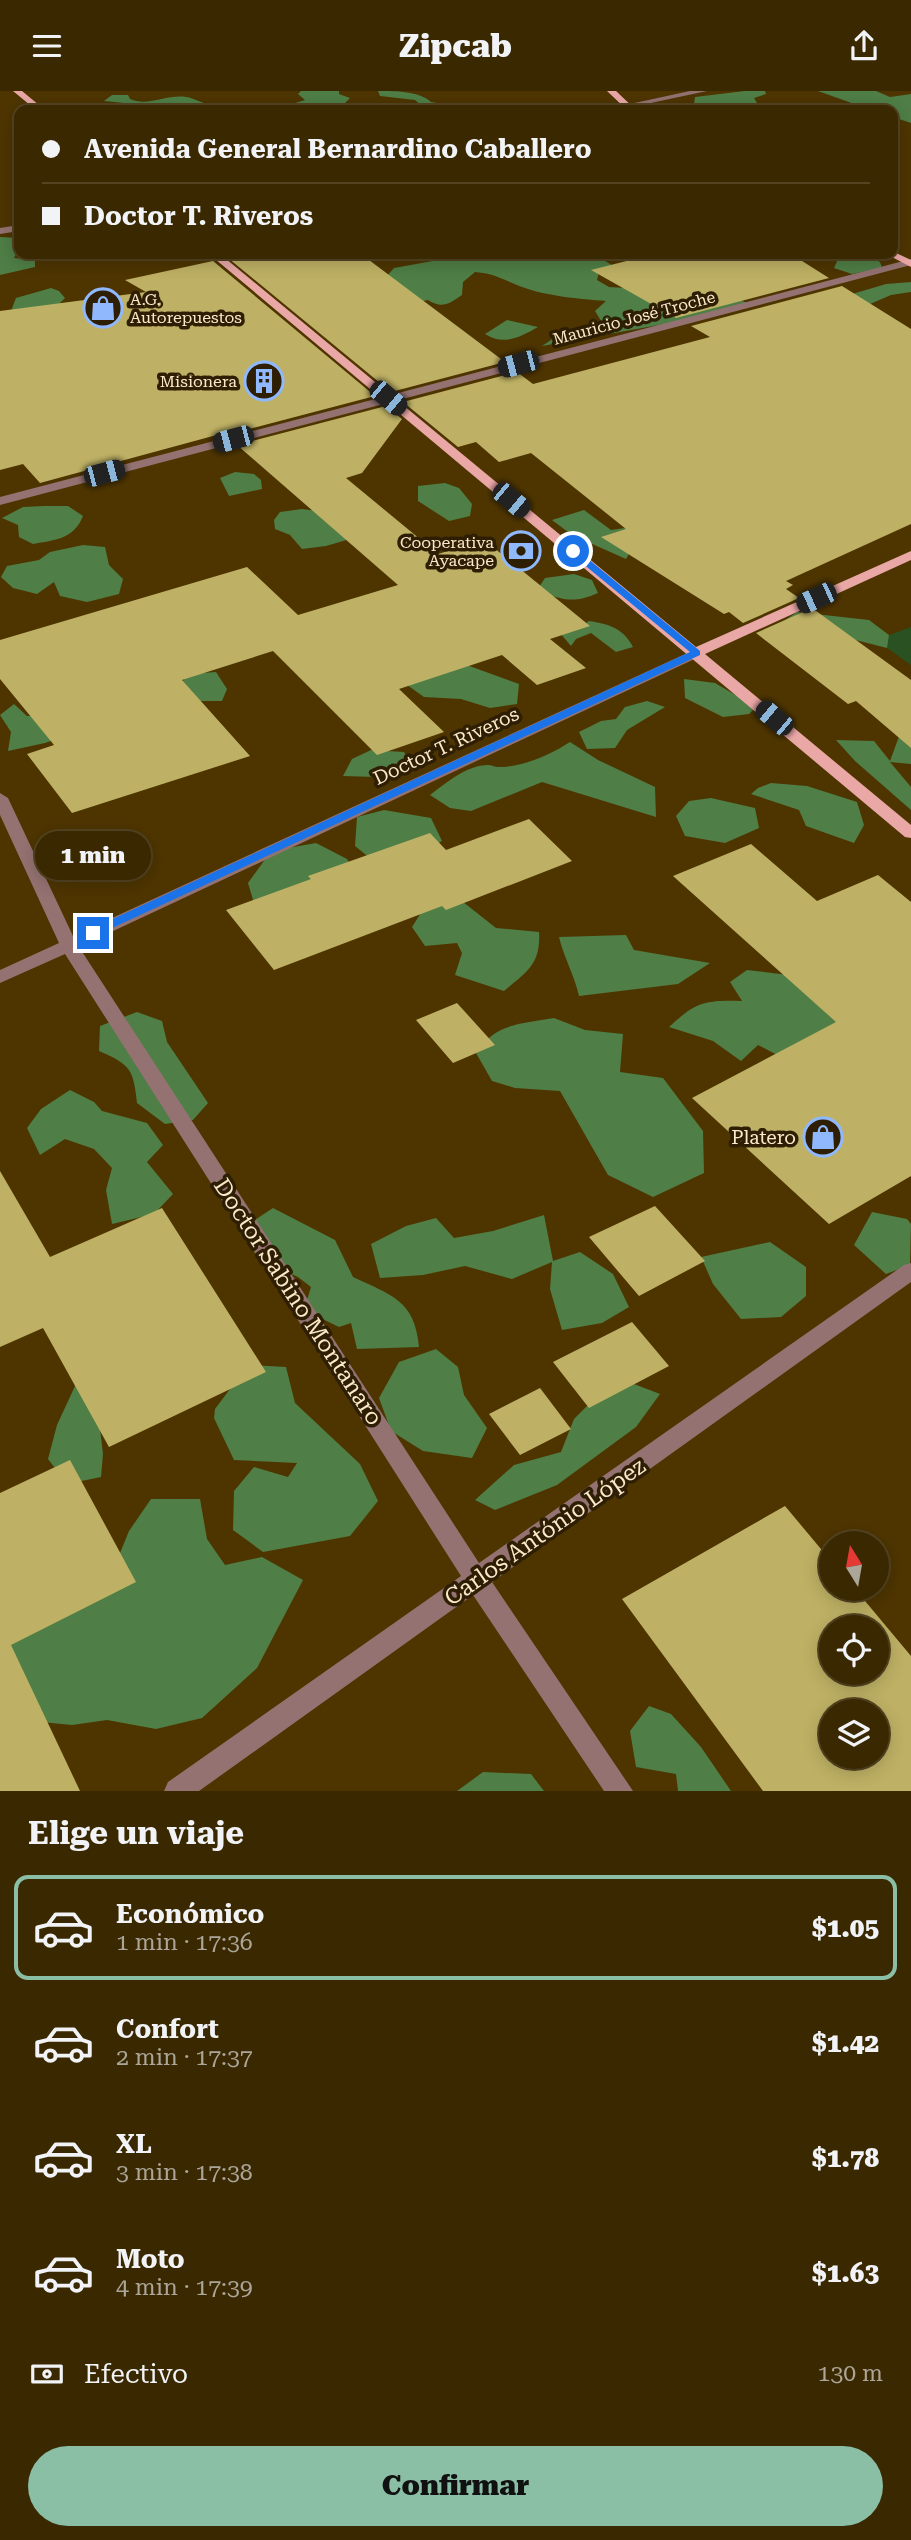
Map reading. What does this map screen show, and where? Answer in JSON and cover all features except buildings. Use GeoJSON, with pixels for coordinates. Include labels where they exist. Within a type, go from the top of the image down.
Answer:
{"type":"FeatureCollection","features":[{"type":"Feature","properties":{"kind":"main road"},"geometry":{"type":"LineString","coordinates":[[18,91],[35,105]]}},
{"type":"Feature","properties":{"kind":"main road"},"geometry":{"type":"LineString","coordinates":[[611,91],[627,105]]}},
{"type":"Feature","properties":{"kind":"main road"},"geometry":{"type":"LineString","coordinates":[[220,259],[911,833]]}},
{"type":"Feature","properties":{"kind":"main road","name":"Doctor T. Riveros"},"geometry":{"type":"LineString","coordinates":[[696,653],[911,555]]}},
{"type":"Feature","properties":{"kind":"street"},"geometry":{"type":"LineString","coordinates":[[643,105],[703,91]]}},
{"type":"Feature","properties":{"kind":"street","name":"Mauricio José Troche"},"geometry":{"type":"LineString","coordinates":[[0,501],[910,263]]}},
{"type":"Feature","properties":{"kind":"street","name":"Doctor T. Riveros"},"geometry":{"type":"LineString","coordinates":[[0,977],[696,653]]}},
{"type":"Feature","properties":{"kind":"street","name":"Doctor Sabino Montanaro"},"geometry":{"type":"LineString","coordinates":[[0,798],[68,944],[477,1581],[620,1791]]}},
{"type":"Feature","properties":{"kind":"street","name":"Carlos António López"},"geometry":{"type":"LineString","coordinates":[[177,1791],[911,1271]]}},
{"type":"Feature","properties":{"kind":"green space"},"geometry":{"type":"Polygon","coordinates":[[[301,91],[339,91],[339,94],[350,98],[345,103],[348,105],[289,105],[305,100],[298,94],[301,91]]]}},
{"type":"Feature","properties":{"kind":"green space"},"geometry":{"type":"Polygon","coordinates":[[[378,91],[400,92],[443,104],[421,105],[415,100],[380,96],[378,91]]]}},
{"type":"Feature","properties":{"kind":"green space"},"geometry":{"type":"Polygon","coordinates":[[[745,91],[765,91],[766,94],[754,98],[757,103],[764,105],[694,104],[695,97],[745,91]]]}},
{"type":"Feature","properties":{"kind":"green space"},"geometry":{"type":"Polygon","coordinates":[[[818,91],[876,91],[890,97],[911,94],[911,123],[898,119],[898,105],[857,105],[818,91]]]}},
{"type":"Feature","properties":{"kind":"green space"},"geometry":{"type":"Polygon","coordinates":[[[112,95],[128,95],[130,99],[144,102],[186,97],[212,105],[123,105],[124,103],[104,101],[112,95]]]}},
{"type":"Feature","properties":{"kind":"green space"},"geometry":{"type":"Polygon","coordinates":[[[0,237],[14,238],[14,259],[35,260],[35,267],[0,275],[0,237]]]}},
{"type":"Feature","properties":{"kind":"green space"},"geometry":{"type":"Polygon","coordinates":[[[635,259],[605,261],[617,268],[599,272],[597,280],[609,287],[725,294],[750,304],[687,320],[542,346],[557,336],[578,335],[578,327],[603,324],[595,311],[606,301],[541,293],[495,276],[475,272],[463,282],[462,295],[449,303],[441,305],[428,300],[413,303],[385,278],[394,268],[438,260],[635,259]]]}},
{"type":"Feature","properties":{"kind":"green space"},"geometry":{"type":"Polygon","coordinates":[[[805,259],[838,259],[822,261],[805,259]]]}},
{"type":"Feature","properties":{"kind":"green space"},"geometry":{"type":"Polygon","coordinates":[[[838,259],[873,259],[880,262],[882,268],[852,274],[834,268],[838,259]]]}},
{"type":"Feature","properties":{"kind":"green space"},"geometry":{"type":"Polygon","coordinates":[[[911,282],[911,292],[891,295],[870,304],[832,300],[886,284],[911,282]]]}},
{"type":"Feature","properties":{"kind":"green space"},"geometry":{"type":"Polygon","coordinates":[[[51,288],[59,291],[65,298],[57,306],[11,311],[16,298],[51,288]]]}},
{"type":"Feature","properties":{"kind":"green space"},"geometry":{"type":"Polygon","coordinates":[[[507,320],[538,327],[519,337],[505,340],[485,334],[507,320]]]}},
{"type":"Feature","properties":{"kind":"green space"},"geometry":{"type":"Polygon","coordinates":[[[235,472],[254,474],[261,480],[262,489],[229,496],[220,478],[235,472]]]}},
{"type":"Feature","properties":{"kind":"green space"},"geometry":{"type":"Polygon","coordinates":[[[445,483],[459,488],[472,504],[470,516],[449,521],[418,501],[418,486],[445,483]]]}},
{"type":"Feature","properties":{"kind":"green space"},"geometry":{"type":"Polygon","coordinates":[[[68,506],[83,516],[69,534],[33,544],[19,537],[18,525],[2,518],[23,507],[68,506]]]}},
{"type":"Feature","properties":{"kind":"green space"},"geometry":{"type":"Polygon","coordinates":[[[302,509],[344,514],[350,539],[302,549],[290,535],[275,529],[274,520],[280,512],[302,509]]]}},
{"type":"Feature","properties":{"kind":"green space"},"geometry":{"type":"Polygon","coordinates":[[[584,510],[611,530],[646,525],[626,559],[572,535],[552,520],[584,510]]]}},
{"type":"Feature","properties":{"kind":"green space"},"geometry":{"type":"Polygon","coordinates":[[[83,545],[105,547],[109,565],[123,579],[119,594],[87,602],[60,596],[54,582],[37,594],[13,588],[1,577],[7,566],[39,560],[50,552],[83,545]]]}},
{"type":"Feature","properties":{"kind":"green space"},"geometry":{"type":"Polygon","coordinates":[[[574,574],[592,580],[598,593],[574,600],[537,590],[545,578],[574,574]]]}},
{"type":"Feature","properties":{"kind":"green space"},"geometry":{"type":"Polygon","coordinates":[[[797,612],[869,620],[889,635],[887,648],[828,633],[778,625],[797,612]]]}},
{"type":"Feature","properties":{"kind":"green space"},"geometry":{"type":"Polygon","coordinates":[[[589,621],[615,628],[625,635],[633,647],[616,652],[591,633],[576,639],[571,646],[560,633],[574,631],[589,621]]]}},
{"type":"Feature","properties":{"kind":"green space"},"geometry":{"type":"Polygon","coordinates":[[[911,627],[911,665],[876,640],[911,627]]]}},
{"type":"Feature","properties":{"kind":"green space"},"geometry":{"type":"Polygon","coordinates":[[[464,664],[519,684],[517,704],[490,708],[461,699],[424,697],[403,682],[464,664]]]}},
{"type":"Feature","properties":{"kind":"green space"},"geometry":{"type":"Polygon","coordinates":[[[216,672],[227,689],[222,701],[190,701],[174,691],[189,674],[216,672]]]}},
{"type":"Feature","properties":{"kind":"green space"},"geometry":{"type":"Polygon","coordinates":[[[684,679],[715,683],[756,707],[749,714],[723,717],[685,698],[684,679]]]}},
{"type":"Feature","properties":{"kind":"green space"},"geometry":{"type":"Polygon","coordinates":[[[647,701],[665,707],[627,730],[615,748],[587,749],[579,732],[601,721],[616,719],[625,707],[647,701]]]}},
{"type":"Feature","properties":{"kind":"green space"},"geometry":{"type":"Polygon","coordinates":[[[14,704],[27,716],[72,715],[77,732],[45,743],[8,751],[11,732],[0,715],[14,704]]]}},
{"type":"Feature","properties":{"kind":"green space"},"geometry":{"type":"Polygon","coordinates":[[[901,731],[911,733],[911,764],[890,762],[911,787],[911,810],[855,761],[836,740],[874,741],[890,761],[901,731]]]}},
{"type":"Feature","properties":{"kind":"green space"},"geometry":{"type":"Polygon","coordinates":[[[570,742],[598,760],[655,787],[656,817],[542,782],[471,811],[450,808],[430,795],[457,775],[472,768],[526,763],[570,742]]]}},
{"type":"Feature","properties":{"kind":"green space"},"geometry":{"type":"Polygon","coordinates":[[[371,750],[404,752],[410,762],[377,777],[343,776],[352,759],[371,750]]]}},
{"type":"Feature","properties":{"kind":"green space"},"geometry":{"type":"Polygon","coordinates":[[[771,783],[807,786],[857,802],[864,825],[854,843],[806,826],[799,810],[751,794],[771,783]]]}},
{"type":"Feature","properties":{"kind":"green space"},"geometry":{"type":"Polygon","coordinates":[[[711,798],[755,808],[759,828],[725,843],[685,836],[676,816],[689,801],[711,798]]]}},
{"type":"Feature","properties":{"kind":"green space"},"geometry":{"type":"Polygon","coordinates":[[[384,810],[431,818],[442,841],[423,851],[376,863],[355,846],[357,817],[384,810]]]}},
{"type":"Feature","properties":{"kind":"green space"},"geometry":{"type":"Polygon","coordinates":[[[316,843],[347,859],[360,880],[257,913],[248,883],[271,851],[316,843]]]}},
{"type":"Feature","properties":{"kind":"green space"},"geometry":{"type":"Polygon","coordinates":[[[458,898],[496,928],[539,932],[535,960],[526,972],[504,991],[455,975],[462,953],[457,943],[425,946],[412,927],[429,900],[458,898]]]}},
{"type":"Feature","properties":{"kind":"green space"},"geometry":{"type":"Polygon","coordinates":[[[626,935],[634,950],[710,963],[678,984],[579,996],[559,937],[626,935]]]}},
{"type":"Feature","properties":{"kind":"green space"},"geometry":{"type":"Polygon","coordinates":[[[747,970],[828,980],[845,1018],[783,1058],[758,1045],[741,1061],[713,1041],[669,1027],[686,1012],[701,1004],[742,1001],[730,982],[747,970]]]}},
{"type":"Feature","properties":{"kind":"green space"},"geometry":{"type":"Polygon","coordinates":[[[137,1012],[162,1021],[167,1042],[208,1103],[193,1120],[165,1124],[137,1103],[132,1075],[124,1065],[99,1051],[100,1026],[137,1012]]]}},
{"type":"Feature","properties":{"kind":"green space"},"geometry":{"type":"Polygon","coordinates":[[[554,1018],[585,1030],[623,1034],[620,1072],[663,1078],[703,1131],[704,1173],[653,1197],[608,1175],[560,1091],[515,1088],[492,1081],[476,1053],[483,1043],[500,1030],[554,1018]]]}},
{"type":"Feature","properties":{"kind":"green space"},"geometry":{"type":"Polygon","coordinates":[[[70,1090],[94,1102],[102,1111],[147,1123],[163,1145],[147,1162],[173,1194],[154,1214],[112,1224],[106,1190],[112,1168],[94,1149],[65,1139],[40,1155],[27,1128],[41,1109],[70,1090]]]}},
{"type":"Feature","properties":{"kind":"green space"},"geometry":{"type":"Polygon","coordinates":[[[273,1208],[335,1240],[353,1277],[390,1295],[406,1309],[417,1331],[419,1347],[357,1349],[351,1323],[339,1327],[304,1310],[311,1287],[298,1277],[257,1258],[244,1227],[273,1208]]]}},
{"type":"Feature","properties":{"kind":"green space"},"geometry":{"type":"Polygon","coordinates":[[[872,1212],[907,1219],[911,1224],[910,1265],[886,1274],[854,1245],[872,1212]]]}},
{"type":"Feature","properties":{"kind":"green space"},"geometry":{"type":"Polygon","coordinates":[[[544,1215],[553,1261],[580,1252],[613,1274],[629,1307],[602,1323],[562,1330],[550,1289],[552,1262],[512,1279],[465,1266],[423,1275],[380,1278],[371,1244],[406,1226],[436,1218],[454,1238],[493,1231],[544,1215]]]}},
{"type":"Feature","properties":{"kind":"green space"},"geometry":{"type":"Polygon","coordinates":[[[770,1242],[806,1267],[806,1296],[781,1317],[741,1319],[713,1284],[701,1257],[770,1242]]]}},
{"type":"Feature","properties":{"kind":"green space"},"geometry":{"type":"Polygon","coordinates":[[[436,1349],[458,1367],[464,1395],[487,1428],[472,1458],[423,1451],[391,1431],[379,1398],[399,1362],[436,1349]]]}},
{"type":"Feature","properties":{"kind":"green space"},"geometry":{"type":"Polygon","coordinates":[[[248,1365],[286,1367],[295,1403],[360,1464],[378,1501],[350,1536],[263,1552],[233,1530],[234,1491],[254,1467],[288,1477],[297,1463],[234,1460],[214,1418],[215,1409],[248,1365]]]}},
{"type":"Feature","properties":{"kind":"green space"},"geometry":{"type":"Polygon","coordinates":[[[634,1384],[660,1394],[636,1427],[557,1485],[495,1510],[475,1500],[514,1465],[561,1452],[574,1419],[600,1393],[634,1384]]]}},
{"type":"Feature","properties":{"kind":"green space"},"geometry":{"type":"Polygon","coordinates":[[[75,1386],[95,1386],[103,1454],[101,1477],[67,1484],[48,1459],[57,1425],[75,1386]]]}},
{"type":"Feature","properties":{"kind":"green space"},"geometry":{"type":"Polygon","coordinates":[[[151,1499],[200,1499],[207,1539],[225,1565],[262,1557],[303,1580],[257,1668],[202,1718],[156,1729],[107,1720],[72,1725],[0,1718],[0,1578],[120,1553],[129,1531],[151,1499]]]}},
{"type":"Feature","properties":{"kind":"green space"},"geometry":{"type":"Polygon","coordinates":[[[649,1706],[671,1714],[701,1747],[731,1791],[678,1791],[676,1774],[636,1767],[630,1731],[649,1706]]]}},
{"type":"Feature","properties":{"kind":"green space"},"geometry":{"type":"Polygon","coordinates":[[[483,1772],[531,1774],[544,1791],[457,1791],[483,1772]]]}},
{"type":"Feature","properties":{"kind":"place","name":"A.G. Autorepuestos"},"geometry":{"type":"Point","coordinates":[103,308]}},
{"type":"Feature","properties":{"kind":"place","name":"Misionera"},"geometry":{"type":"Point","coordinates":[264,381]}},
{"type":"Feature","properties":{"kind":"place","name":"Cooperativa Ayacape"},"geometry":{"type":"Point","coordinates":[521,551]}},
{"type":"Feature","properties":{"kind":"place","name":"Platero"},"geometry":{"type":"Point","coordinates":[823,1137]}},
{"type":"Feature","properties":{"kind":"route"},"geometry":{"type":"LineString","coordinates":[[93,933],[696,653],[573,551]]}}]}
